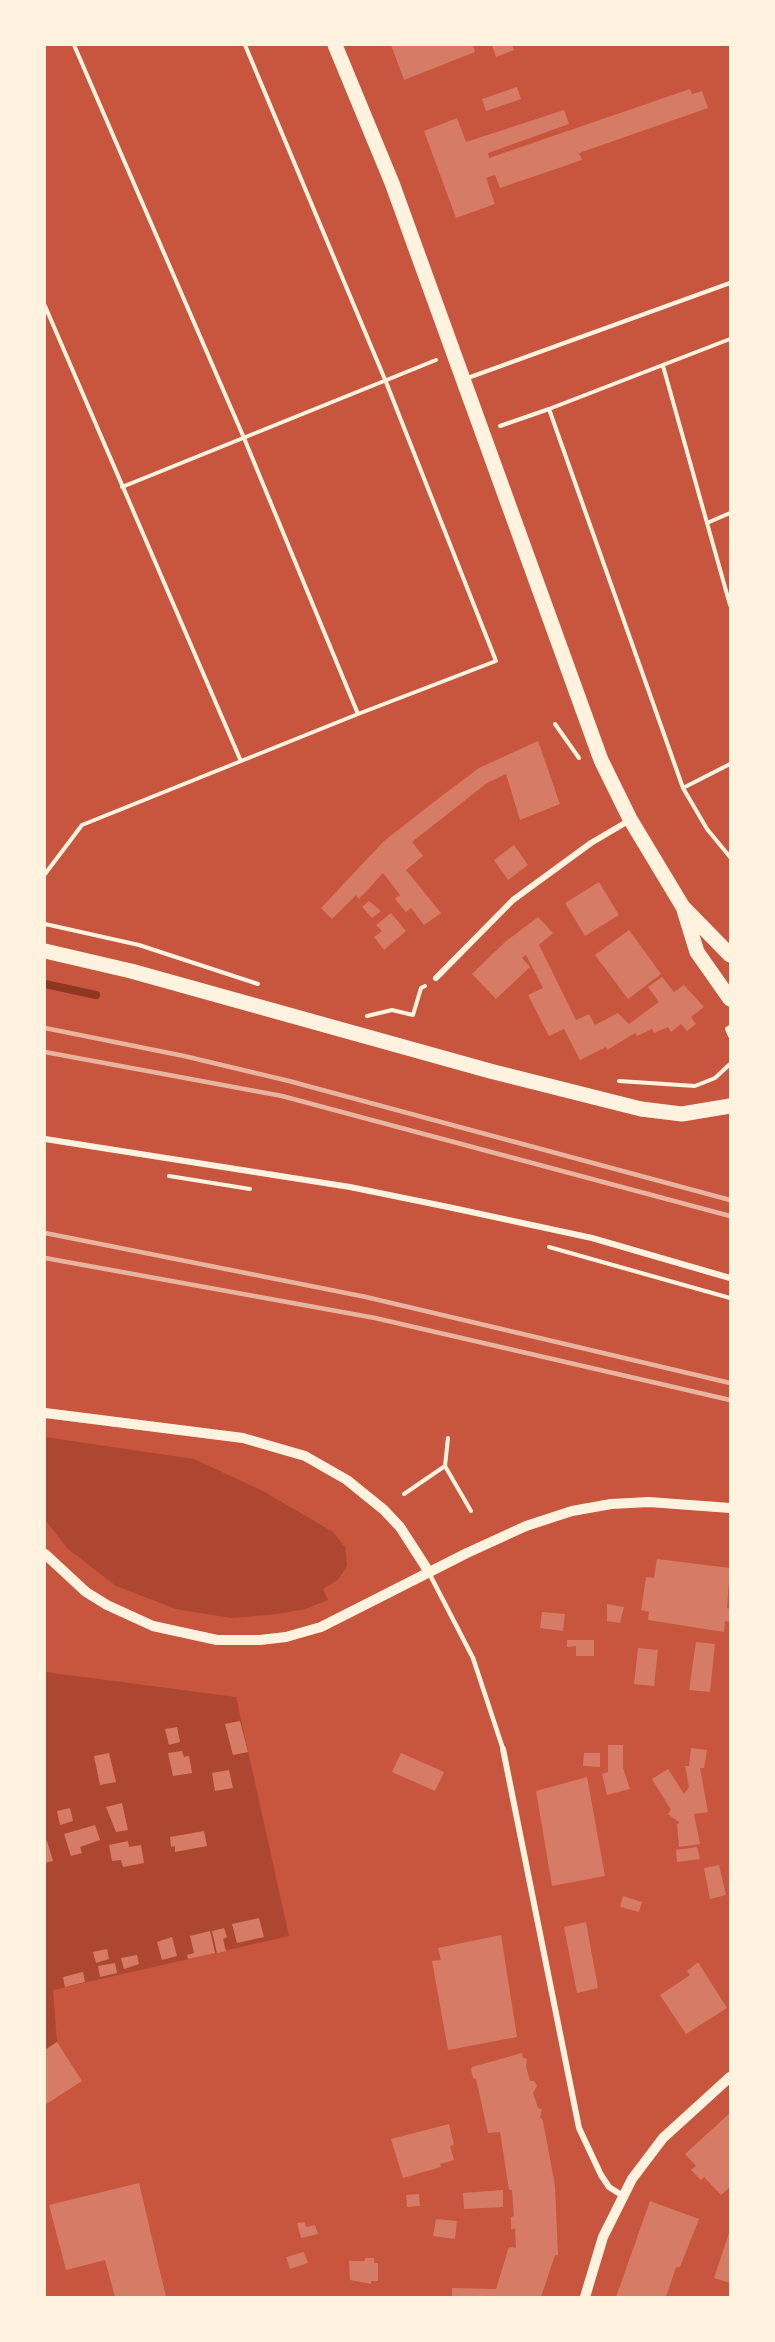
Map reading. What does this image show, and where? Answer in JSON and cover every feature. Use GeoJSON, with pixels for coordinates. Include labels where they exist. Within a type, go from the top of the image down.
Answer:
{"type":"FeatureCollection","features":[{"type":"Feature","properties":{"kind":"main road"},"geometry":{"type":"LineString","coordinates":[[335,45],[392,183],[592,738],[630,819],[683,907],[730,955]]}},
{"type":"Feature","properties":{"kind":"main road"},"geometry":{"type":"LineString","coordinates":[[683,907],[697,952],[730,999]]}},
{"type":"Feature","properties":{"kind":"main road"},"geometry":{"type":"LineString","coordinates":[[45,951],[131,971],[490,1071],[641,1109],[682,1114],[730,1106]]}},
{"type":"Feature","properties":{"kind":"street"},"geometry":{"type":"LineString","coordinates":[[436,978],[513,900],[591,843],[630,819]]}},
{"type":"Feature","properties":{"kind":"street"},"geometry":{"type":"LineString","coordinates":[[45,1139],[350,1187],[592,1238],[730,1278]]}},
{"type":"Feature","properties":{"kind":"street"},"geometry":{"type":"LineString","coordinates":[[45,1413],[243,1438],[305,1456],[347,1480],[384,1510],[400,1527],[429,1572]]}},
{"type":"Feature","properties":{"kind":"street"},"geometry":{"type":"LineString","coordinates":[[45,1554],[86,1592],[129,1617],[176,1632],[239,1641],[286,1638],[321,1628],[429,1572],[526,1526],[572,1511],[611,1504],[649,1502],[730,1508]]}},
{"type":"Feature","properties":{"kind":"street"},"geometry":{"type":"LineString","coordinates":[[503,1749],[579,2128],[600,2175],[609,2187],[622,2196]]}},
{"type":"Feature","properties":{"kind":"street"},"geometry":{"type":"LineString","coordinates":[[585,2297],[603,2237],[622,2196],[663,2138],[730,2077]]}},
{"type":"Feature","properties":{"kind":"lane"},"geometry":{"type":"LineString","coordinates":[[463,380],[727,283]]}},
{"type":"Feature","properties":{"kind":"lane"},"geometry":{"type":"LineString","coordinates":[[429,1572],[472,1658],[503,1749]]}},
{"type":"Feature","properties":{"kind":"path"},"geometry":{"type":"LineString","coordinates":[[74,45],[244,438],[358,714]]}},
{"type":"Feature","properties":{"kind":"path"},"geometry":{"type":"LineString","coordinates":[[45,874],[82,825],[240,759],[496,661],[386,382],[245,45]]}},
{"type":"Feature","properties":{"kind":"path"},"geometry":{"type":"LineString","coordinates":[[45,306],[240,759]]}},
{"type":"Feature","properties":{"kind":"path"},"geometry":{"type":"LineString","coordinates":[[482,432],[549,409],[730,339]]}},
{"type":"Feature","properties":{"kind":"path"},"geometry":{"type":"LineString","coordinates":[[122,487],[454,353]]}},
{"type":"Feature","properties":{"kind":"path"},"geometry":{"type":"LineString","coordinates":[[663,366],[730,605]]}},
{"type":"Feature","properties":{"kind":"path"},"geometry":{"type":"LineString","coordinates":[[549,409],[683,788],[707,829],[730,857]]}},
{"type":"Feature","properties":{"kind":"path"},"geometry":{"type":"LineString","coordinates":[[707,523],[730,513]]}},
{"type":"Feature","properties":{"kind":"path"},"geometry":{"type":"LineString","coordinates":[[683,788],[730,764]]}},
{"type":"Feature","properties":{"kind":"path"},"geometry":{"type":"LineString","coordinates":[[45,924],[139,945],[264,985]]}},
{"type":"Feature","properties":{"kind":"path"},"geometry":{"type":"LineString","coordinates":[[367,1016],[392,1010],[413,1015],[421,988],[436,978]]}},
{"type":"Feature","properties":{"kind":"path"},"geometry":{"type":"LineString","coordinates":[[355,1013],[378,1019]]}},
{"type":"Feature","properties":{"kind":"path"},"geometry":{"type":"LineString","coordinates":[[730,1027],[727,1029],[730,1036]]}},
{"type":"Feature","properties":{"kind":"path"},"geometry":{"type":"LineString","coordinates":[[609,1079],[655,1085],[695,1086],[715,1078],[730,1064]]}},
{"type":"Feature","properties":{"kind":"path"},"geometry":{"type":"LineString","coordinates":[[158,1175],[260,1190]]}},
{"type":"Feature","properties":{"kind":"path"},"geometry":{"type":"LineString","coordinates":[[537,1244],[730,1298]]}},
{"type":"Feature","properties":{"kind":"path"},"geometry":{"type":"LineString","coordinates":[[448,1438],[445,1466],[471,1511]]}},
{"type":"Feature","properties":{"kind":"path"},"geometry":{"type":"LineString","coordinates":[[404,1494],[445,1466]]}},
{"type":"Feature","properties":{"kind":"shaded area"},"geometry":{"type":"Polygon","coordinates":[[[45,1437],[194,1459],[263,1491],[333,1532],[345,1547],[347,1566],[338,1580],[323,1589],[328,1600],[305,1609],[278,1614],[231,1618],[176,1609],[116,1586],[68,1549],[45,1520],[45,1437]]]}},
{"type":"Feature","properties":{"kind":"shaded area"},"geometry":{"type":"Polygon","coordinates":[[[45,1672],[236,1697],[289,1936],[53,1990],[57,2042],[45,2050],[45,1672]]]}},
{"type":"Feature","properties":{"kind":"building"},"geometry":{"type":"Polygon","coordinates":[[[391,45],[473,45],[475,52],[404,80],[391,45]]]}},
{"type":"Feature","properties":{"kind":"building"},"geometry":{"type":"Polygon","coordinates":[[[492,45],[512,45],[514,50],[496,57],[492,45]]]}},
{"type":"Feature","properties":{"kind":"building"},"geometry":{"type":"Polygon","coordinates":[[[517,87],[521,99],[486,111],[482,99],[517,87]]]}},
{"type":"Feature","properties":{"kind":"building"},"geometry":{"type":"Polygon","coordinates":[[[690,89],[692,94],[702,91],[708,108],[579,153],[582,160],[500,188],[495,175],[486,178],[495,204],[456,218],[424,131],[457,118],[466,142],[564,110],[569,124],[488,153],[489,158],[690,89]]]}},
{"type":"Feature","properties":{"kind":"building"},"geometry":{"type":"Polygon","coordinates":[[[538,741],[560,804],[520,820],[506,774],[487,783],[412,842],[423,856],[406,870],[441,913],[424,925],[411,908],[406,912],[395,899],[400,895],[383,873],[359,899],[356,895],[332,919],[321,908],[384,841],[439,798],[479,768],[538,741]]]}},
{"type":"Feature","properties":{"kind":"building"},"geometry":{"type":"Polygon","coordinates":[[[514,845],[528,865],[508,880],[494,860],[514,845]]]}},
{"type":"Feature","properties":{"kind":"building"},"geometry":{"type":"Polygon","coordinates":[[[599,882],[619,915],[585,936],[565,903],[599,882]]]}},
{"type":"Feature","properties":{"kind":"building"},"geometry":{"type":"Polygon","coordinates":[[[369,901],[381,911],[372,918],[362,907],[369,901]]]}},
{"type":"Feature","properties":{"kind":"building"},"geometry":{"type":"Polygon","coordinates":[[[391,913],[406,931],[384,950],[374,937],[382,931],[376,925],[391,913]]]}},
{"type":"Feature","properties":{"kind":"building"},"geometry":{"type":"Polygon","coordinates":[[[538,917],[553,933],[539,945],[576,1020],[589,1014],[595,1025],[618,1013],[629,1024],[659,1002],[648,987],[662,977],[674,992],[684,985],[704,1007],[691,1017],[696,1024],[687,1031],[681,1024],[671,1032],[668,1027],[654,1033],[652,1029],[637,1036],[635,1033],[607,1050],[606,1047],[580,1060],[564,1029],[549,1036],[528,995],[543,988],[526,955],[522,958],[530,967],[496,999],[472,974],[505,942],[538,917]]]}},
{"type":"Feature","properties":{"kind":"building"},"geometry":{"type":"Polygon","coordinates":[[[629,930],[661,974],[628,999],[595,955],[629,930]]]}},
{"type":"Feature","properties":{"kind":"building"},"geometry":{"type":"Polygon","coordinates":[[[657,1559],[730,1568],[727,1608],[730,1609],[730,1622],[725,1621],[724,1632],[648,1620],[649,1612],[641,1610],[646,1577],[654,1578],[657,1559]]]}},
{"type":"Feature","properties":{"kind":"building"},"geometry":{"type":"Polygon","coordinates":[[[607,1604],[624,1607],[620,1623],[607,1621],[607,1604]]]}},
{"type":"Feature","properties":{"kind":"building"},"geometry":{"type":"Polygon","coordinates":[[[542,1612],[565,1614],[563,1631],[540,1628],[542,1612]]]}},
{"type":"Feature","properties":{"kind":"building"},"geometry":{"type":"Polygon","coordinates":[[[567,1640],[594,1640],[594,1656],[576,1656],[576,1646],[567,1647],[567,1640]]]}},
{"type":"Feature","properties":{"kind":"building"},"geometry":{"type":"Polygon","coordinates":[[[696,1642],[715,1644],[710,1692],[689,1690],[696,1642]]]}},
{"type":"Feature","properties":{"kind":"building"},"geometry":{"type":"Polygon","coordinates":[[[638,1648],[658,1650],[654,1686],[634,1684],[638,1648]]]}},
{"type":"Feature","properties":{"kind":"building"},"geometry":{"type":"Polygon","coordinates":[[[240,1721],[248,1752],[233,1755],[225,1724],[240,1721]]]}},
{"type":"Feature","properties":{"kind":"building"},"geometry":{"type":"Polygon","coordinates":[[[177,1727],[180,1742],[169,1745],[165,1729],[177,1727]]]}},
{"type":"Feature","properties":{"kind":"building"},"geometry":{"type":"Polygon","coordinates":[[[608,1745],[623,1745],[623,1768],[630,1789],[607,1795],[602,1774],[608,1772],[608,1745]]]}},
{"type":"Feature","properties":{"kind":"building"},"geometry":{"type":"Polygon","coordinates":[[[691,1748],[707,1750],[704,1768],[700,1768],[708,1812],[694,1814],[700,1844],[679,1847],[677,1824],[680,1823],[668,1814],[671,1810],[652,1779],[668,1769],[684,1794],[689,1787],[685,1766],[689,1766],[691,1748]]]}},
{"type":"Feature","properties":{"kind":"building"},"geometry":{"type":"Polygon","coordinates":[[[182,1751],[184,1757],[189,1756],[192,1773],[173,1776],[168,1753],[182,1751]]]}},
{"type":"Feature","properties":{"kind":"building"},"geometry":{"type":"Polygon","coordinates":[[[109,1753],[116,1782],[100,1785],[94,1756],[109,1753]]]}},
{"type":"Feature","properties":{"kind":"building"},"geometry":{"type":"Polygon","coordinates":[[[401,1753],[444,1772],[435,1791],[392,1772],[401,1753]]]}},
{"type":"Feature","properties":{"kind":"building"},"geometry":{"type":"Polygon","coordinates":[[[584,1753],[600,1753],[600,1767],[583,1766],[584,1753]]]}},
{"type":"Feature","properties":{"kind":"building"},"geometry":{"type":"Polygon","coordinates":[[[229,1770],[233,1788],[215,1791],[212,1773],[229,1770]]]}},
{"type":"Feature","properties":{"kind":"building"},"geometry":{"type":"Polygon","coordinates":[[[587,1777],[605,1876],[552,1886],[536,1791],[587,1777]]]}},
{"type":"Feature","properties":{"kind":"building"},"geometry":{"type":"Polygon","coordinates":[[[122,1803],[128,1830],[116,1832],[106,1807],[122,1803]]]}},
{"type":"Feature","properties":{"kind":"building"},"geometry":{"type":"Polygon","coordinates":[[[70,1808],[73,1821],[60,1825],[57,1811],[70,1808]]]}},
{"type":"Feature","properties":{"kind":"building"},"geometry":{"type":"Polygon","coordinates":[[[95,1825],[100,1840],[80,1847],[82,1853],[71,1856],[64,1834],[95,1825]]]}},
{"type":"Feature","properties":{"kind":"building"},"geometry":{"type":"Polygon","coordinates":[[[204,1831],[207,1846],[175,1852],[175,1846],[171,1847],[170,1837],[204,1831]]]}},
{"type":"Feature","properties":{"kind":"building"},"geometry":{"type":"Polygon","coordinates":[[[47,1841],[53,1861],[45,1863],[45,1842],[47,1841]]]}},
{"type":"Feature","properties":{"kind":"building"},"geometry":{"type":"Polygon","coordinates":[[[128,1841],[129,1847],[141,1845],[144,1863],[123,1867],[121,1860],[112,1861],[109,1845],[128,1841]]]}},
{"type":"Feature","properties":{"kind":"building"},"geometry":{"type":"Polygon","coordinates":[[[697,1847],[700,1859],[677,1862],[676,1850],[697,1847]]]}},
{"type":"Feature","properties":{"kind":"building"},"geometry":{"type":"Polygon","coordinates":[[[719,1865],[726,1895],[710,1899],[704,1868],[719,1865]]]}},
{"type":"Feature","properties":{"kind":"building"},"geometry":{"type":"Polygon","coordinates":[[[623,1896],[642,1902],[639,1912],[620,1907],[623,1896]]]}},
{"type":"Feature","properties":{"kind":"building"},"geometry":{"type":"Polygon","coordinates":[[[259,1918],[264,1937],[237,1943],[232,1924],[259,1918]]]}},
{"type":"Feature","properties":{"kind":"building"},"geometry":{"type":"Polygon","coordinates":[[[586,1922],[598,1988],[577,1993],[564,1927],[586,1922]]]}},
{"type":"Feature","properties":{"kind":"building"},"geometry":{"type":"Polygon","coordinates":[[[224,1928],[227,1937],[223,1939],[226,1951],[217,1953],[212,1931],[224,1928]]]}},
{"type":"Feature","properties":{"kind":"building"},"geometry":{"type":"Polygon","coordinates":[[[210,1931],[215,1953],[188,1959],[187,1955],[194,1953],[190,1936],[210,1931]]]}},
{"type":"Feature","properties":{"kind":"building"},"geometry":{"type":"Polygon","coordinates":[[[501,1935],[517,2037],[448,2050],[432,1961],[441,1960],[438,1948],[501,1935]]]}},
{"type":"Feature","properties":{"kind":"building"},"geometry":{"type":"Polygon","coordinates":[[[172,1937],[177,1956],[162,1960],[157,1942],[172,1937]]]}},
{"type":"Feature","properties":{"kind":"building"},"geometry":{"type":"Polygon","coordinates":[[[107,1949],[109,1959],[96,1963],[93,1952],[107,1949]]]}},
{"type":"Feature","properties":{"kind":"building"},"geometry":{"type":"Polygon","coordinates":[[[137,1955],[139,1964],[124,1969],[121,1958],[137,1955]]]}},
{"type":"Feature","properties":{"kind":"building"},"geometry":{"type":"Polygon","coordinates":[[[698,1962],[727,2008],[686,2034],[660,1995],[690,1975],[687,1971],[698,1962]]]}},
{"type":"Feature","properties":{"kind":"building"},"geometry":{"type":"Polygon","coordinates":[[[115,1963],[117,1973],[100,1977],[98,1966],[115,1963]]]}},
{"type":"Feature","properties":{"kind":"building"},"geometry":{"type":"Polygon","coordinates":[[[83,1972],[85,1982],[65,1987],[63,1977],[83,1972]]]}},
{"type":"Feature","properties":{"kind":"building"},"geometry":{"type":"Polygon","coordinates":[[[57,2042],[82,2081],[45,2105],[45,2050],[57,2042]]]}},
{"type":"Feature","properties":{"kind":"building"},"geometry":{"type":"Polygon","coordinates":[[[522,2053],[523,2058],[527,2059],[526,2066],[530,2081],[534,2081],[537,2086],[533,2093],[538,2108],[542,2109],[540,2117],[543,2121],[555,2186],[558,2255],[555,2255],[541,2297],[452,2297],[452,2288],[496,2289],[509,2247],[516,2248],[515,2229],[511,2229],[511,2217],[514,2216],[512,2190],[509,2190],[500,2132],[488,2133],[476,2079],[473,2078],[471,2070],[472,2067],[522,2053]]]}},
{"type":"Feature","properties":{"kind":"building"},"geometry":{"type":"Polygon","coordinates":[[[730,2113],[730,2187],[721,2195],[704,2177],[701,2180],[691,2170],[696,2166],[685,2154],[730,2113]]]}},
{"type":"Feature","properties":{"kind":"building"},"geometry":{"type":"Polygon","coordinates":[[[449,2124],[454,2145],[450,2146],[454,2160],[440,2164],[441,2167],[403,2178],[391,2139],[449,2124]]]}},
{"type":"Feature","properties":{"kind":"building"},"geometry":{"type":"Polygon","coordinates":[[[139,2183],[166,2297],[115,2297],[105,2260],[66,2270],[49,2205],[139,2183]]]}},
{"type":"Feature","properties":{"kind":"building"},"geometry":{"type":"Polygon","coordinates":[[[503,2190],[503,2207],[464,2209],[463,2193],[503,2190]]]}},
{"type":"Feature","properties":{"kind":"building"},"geometry":{"type":"Polygon","coordinates":[[[419,2194],[420,2206],[407,2207],[406,2195],[419,2194]]]}},
{"type":"Feature","properties":{"kind":"building"},"geometry":{"type":"Polygon","coordinates":[[[650,2201],[699,2219],[680,2267],[676,2267],[666,2297],[616,2297],[650,2201]]]}},
{"type":"Feature","properties":{"kind":"building"},"geometry":{"type":"Polygon","coordinates":[[[436,2219],[457,2221],[455,2239],[433,2236],[436,2219]]]}},
{"type":"Feature","properties":{"kind":"building"},"geometry":{"type":"Polygon","coordinates":[[[305,2222],[306,2227],[315,2225],[318,2234],[301,2238],[297,2223],[305,2222]]]}},
{"type":"Feature","properties":{"kind":"building"},"geometry":{"type":"Polygon","coordinates":[[[730,2230],[730,2283],[714,2278],[730,2230]]]}},
{"type":"Feature","properties":{"kind":"building"},"geometry":{"type":"Polygon","coordinates":[[[304,2252],[308,2263],[290,2269],[286,2257],[304,2252]]]}},
{"type":"Feature","properties":{"kind":"building"},"geometry":{"type":"Polygon","coordinates":[[[365,2258],[374,2258],[374,2263],[378,2263],[378,2281],[371,2281],[371,2284],[350,2280],[349,2261],[365,2261],[365,2258]]]}},
{"type":"Feature","properties":{"kind":"waterway"},"geometry":{"type":"LineString","coordinates":[[45,984],[96,995]]}},
{"type":"Feature","properties":{"kind":"railway"},"geometry":{"type":"LineString","coordinates":[[45,1028],[184,1056],[289,1081],[730,1200]]}},
{"type":"Feature","properties":{"kind":"railway"},"geometry":{"type":"LineString","coordinates":[[45,1052],[282,1096],[730,1216]]}},
{"type":"Feature","properties":{"kind":"railway"},"geometry":{"type":"LineString","coordinates":[[45,1233],[366,1297],[730,1383]]}},
{"type":"Feature","properties":{"kind":"railway"},"geometry":{"type":"LineString","coordinates":[[45,1258],[375,1318],[730,1400]]}}]}
